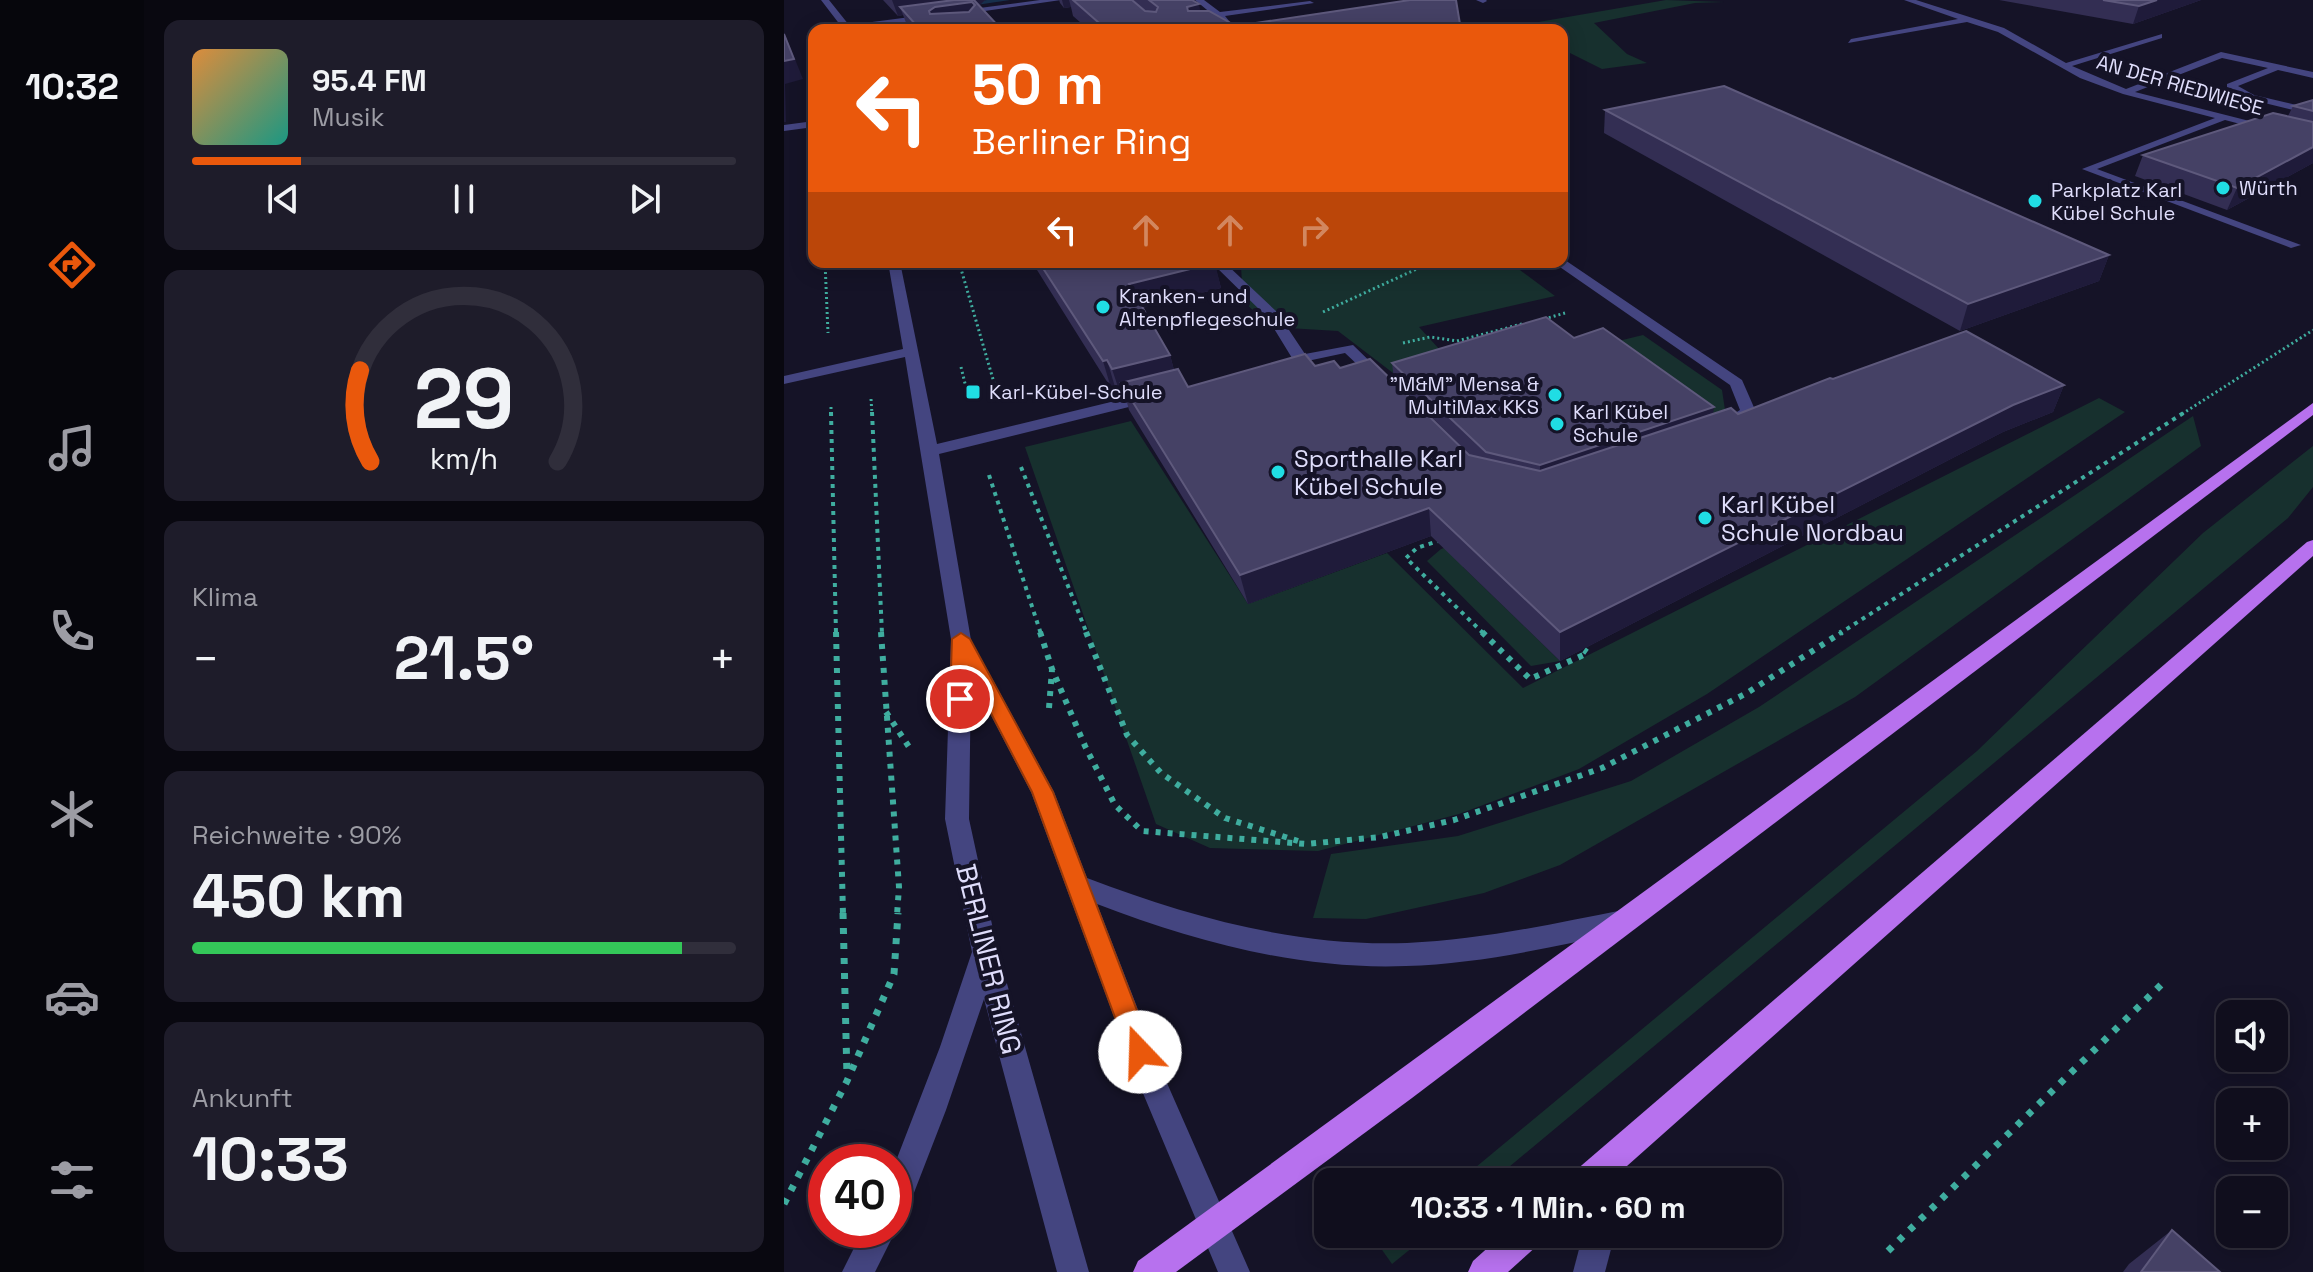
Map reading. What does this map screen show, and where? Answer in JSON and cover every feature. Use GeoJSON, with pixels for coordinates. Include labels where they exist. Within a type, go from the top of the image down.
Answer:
{"type":"FeatureCollection","features":[{"type":"Feature","properties":{"kind":"main road"},"geometry":{"type":"LineString","coordinates":[[1149,1272],[2313,408]]}},
{"type":"Feature","properties":{"kind":"main road"},"geometry":{"type":"LineString","coordinates":[[1615,1168],[2313,546]]}},
{"type":"Feature","properties":{"kind":"main road"},"geometry":{"type":"LineString","coordinates":[[1484,1272],[1511,1248]]}},
{"type":"Feature","properties":{"kind":"street"},"geometry":{"type":"LineString","coordinates":[[825,0],[843,24]]}},
{"type":"Feature","properties":{"kind":"street"},"geometry":{"type":"LineString","coordinates":[[883,24],[1057,0]]}},
{"type":"Feature","properties":{"kind":"street"},"geometry":{"type":"LineString","coordinates":[[1199,0],[1230,24]]}},
{"type":"Feature","properties":{"kind":"street"},"geometry":{"type":"LineString","coordinates":[[1207,7],[1257,0]]}},
{"type":"Feature","properties":{"kind":"street","name":"AN DER RIEDWIESE"},"geometry":{"type":"LineString","coordinates":[[1908,0],[1972,19],[2025,41],[2083,76],[2126,92],[2313,140]]}},
{"type":"Feature","properties":{"kind":"street"},"geometry":{"type":"LineString","coordinates":[[1218,15],[1310,3]]}},
{"type":"Feature","properties":{"kind":"street"},"geometry":{"type":"LineString","coordinates":[[1851,41],[1972,19]]}},
{"type":"Feature","properties":{"kind":"street"},"geometry":{"type":"LineString","coordinates":[[2065,66],[2159,36]]}},
{"type":"Feature","properties":{"kind":"street"},"geometry":{"type":"LineString","coordinates":[[2126,92],[2213,56],[2231,56],[2313,75]]}},
{"type":"Feature","properties":{"kind":"street"},"geometry":{"type":"LineString","coordinates":[[2278,67],[2230,86],[2251,97],[2313,112]]}},
{"type":"Feature","properties":{"kind":"street"},"geometry":{"type":"LineString","coordinates":[[2223,118],[2087,169],[2295,245]]}},
{"type":"Feature","properties":{"kind":"street"},"geometry":{"type":"LineString","coordinates":[[784,128],[808,125]]}},
{"type":"Feature","properties":{"kind":"street"},"geometry":{"type":"LineString","coordinates":[[1568,267],[1737,383],[1748,412],[1713,434]]}},
{"type":"Feature","properties":{"kind":"street","name":"BERLINER RING"},"geometry":{"type":"LineString","coordinates":[[895,268],[961,639],[957,819],[985,952],[1073,1272]]}},
{"type":"Feature","properties":{"kind":"street"},"geometry":{"type":"LineString","coordinates":[[1223,268],[1272,315],[1301,360]]}},
{"type":"Feature","properties":{"kind":"street"},"geometry":{"type":"LineString","coordinates":[[784,380],[830,367],[912,351]]}},
{"type":"Feature","properties":{"kind":"street"},"geometry":{"type":"LineString","coordinates":[[1271,367],[1352,351],[1389,388]]}},
{"type":"Feature","properties":{"kind":"street"},"geometry":{"type":"LineString","coordinates":[[930,451],[1167,393]]}},
{"type":"Feature","properties":{"kind":"street","name":"BERLINER RING"},"geometry":{"type":"LineString","coordinates":[[961,639],[1042,792],[1151,1079],[1234,1272]]}},
{"type":"Feature","properties":{"kind":"street"},"geometry":{"type":"LineString","coordinates":[[1077,885],[1128,905],[1268,945],[1377,955],[1503,945],[1623,921]]}},
{"type":"Feature","properties":{"kind":"street"},"geometry":{"type":"LineString","coordinates":[[912,1160],[965,1020],[985,952]]}},
{"type":"Feature","properties":{"kind":"street"},"geometry":{"type":"LineString","coordinates":[[858,1272],[871,1248]]}},
{"type":"Feature","properties":{"kind":"street"},"geometry":{"type":"LineString","coordinates":[[1589,1272],[1595,1248]]}},
{"type":"Feature","properties":{"kind":"path"},"geometry":{"type":"LineString","coordinates":[[825,268],[847,1081]]}},
{"type":"Feature","properties":{"kind":"path"},"geometry":{"type":"LineString","coordinates":[[961,268],[1008,432],[1127,735],[1161,773],[1225,818],[1306,844]]}},
{"type":"Feature","properties":{"kind":"path"},"geometry":{"type":"LineString","coordinates":[[1419,268],[1313,317],[1352,351],[1430,337],[1457,341],[1528,323]]}},
{"type":"Feature","properties":{"kind":"path"},"geometry":{"type":"LineString","coordinates":[[1554,327],[1543,319],[1575,311],[1635,313]]}},
{"type":"Feature","properties":{"kind":"path"},"geometry":{"type":"LineString","coordinates":[[1052,669],[1085,746],[1115,805],[1142,831],[1306,844],[1380,837],[1454,820],[1602,768],[1747,693],[2313,330]]}},
{"type":"Feature","properties":{"kind":"path"},"geometry":{"type":"LineString","coordinates":[[784,1204],[847,1081],[894,974],[899,887],[885,711],[869,359]]}},
{"type":"Feature","properties":{"kind":"path"},"geometry":{"type":"LineString","coordinates":[[1446,538],[1417,548],[1406,558],[1530,679],[1588,653],[1584,650]]}},
{"type":"Feature","properties":{"kind":"path"},"geometry":{"type":"LineString","coordinates":[[1888,1251],[2161,985]]}},
{"type":"Feature","properties":{"kind":"green space"},"geometry":{"type":"Polygon","coordinates":[[[1666,0],[1724,2],[1695,3],[1594,23],[1627,54],[1647,63],[1602,69],[1568,52],[1568,24],[1527,24],[1666,0]]]}},
{"type":"Feature","properties":{"kind":"green space"},"geometry":{"type":"Polygon","coordinates":[[[1241,268],[1517,268],[1555,296],[1419,327],[1452,363],[1431,402],[1338,331],[1271,327],[1243,301],[1241,268]]]}},
{"type":"Feature","properties":{"kind":"green space"},"geometry":{"type":"Polygon","coordinates":[[[1643,335],[1722,390],[1725,410],[1537,480],[1602,345],[1643,335]]]}},
{"type":"Feature","properties":{"kind":"green space"},"geometry":{"type":"Polygon","coordinates":[[[2099,398],[2125,412],[1707,694],[1579,769],[1459,814],[1318,851],[1210,848],[1156,824],[1025,447],[1131,421],[1248,604],[1387,553],[1523,688],[2099,398]]]}},
{"type":"Feature","properties":{"kind":"green space"},"geometry":{"type":"Polygon","coordinates":[[[2193,416],[2201,446],[1855,697],[1560,865],[1484,893],[1366,919],[1313,918],[1331,854],[1458,836],[1631,781],[1759,707],[2193,416]]]}},
{"type":"Feature","properties":{"kind":"green space"},"geometry":{"type":"Polygon","coordinates":[[[1769,430],[1463,567],[1560,661],[1531,666],[1427,561],[1441,549],[1769,430]]]}},
{"type":"Feature","properties":{"kind":"green space"},"geometry":{"type":"Polygon","coordinates":[[[2313,446],[2313,487],[2288,518],[1508,1168],[1475,1168],[1977,751],[2203,533],[2313,446]]]}},
{"type":"Feature","properties":{"kind":"green space"},"geometry":{"type":"Polygon","coordinates":[[[1381,1248],[1412,1248],[1392,1264],[1381,1248]]]}},
{"type":"Feature","properties":{"kind":"building"},"geometry":{"type":"Polygon","coordinates":[[[974,0],[996,24],[915,24],[900,7],[974,0]],[[972,2],[935,7],[929,11],[930,14],[969,12],[975,5],[972,2]]]}},
{"type":"Feature","properties":{"kind":"building"},"geometry":{"type":"Polygon","coordinates":[[[1073,0],[1132,0],[1145,11],[1156,12],[1158,7],[1149,0],[1192,0],[1199,4],[1187,7],[1188,11],[1209,11],[1232,24],[1100,24],[1073,0]]]}},
{"type":"Feature","properties":{"kind":"building"},"geometry":{"type":"Polygon","coordinates":[[[1410,0],[1456,0],[1460,24],[1249,24],[1410,0]]]}},
{"type":"Feature","properties":{"kind":"building"},"geometry":{"type":"Polygon","coordinates":[[[2103,0],[2157,0],[2139,6],[2103,0]]]}},
{"type":"Feature","properties":{"kind":"building"},"geometry":{"type":"Polygon","coordinates":[[[784,34],[794,59],[784,61],[784,34]]]}},
{"type":"Feature","properties":{"kind":"building"},"geometry":{"type":"Polygon","coordinates":[[[1724,86],[2109,255],[1968,304],[1605,110],[1724,86]]]}},
{"type":"Feature","properties":{"kind":"building"},"geometry":{"type":"Polygon","coordinates":[[[2313,100],[2313,111],[2293,106],[2313,100]]]}},
{"type":"Feature","properties":{"kind":"building"},"geometry":{"type":"Polygon","coordinates":[[[2273,113],[2313,122],[2313,147],[2237,188],[2143,155],[2273,113]]]}},
{"type":"Feature","properties":{"kind":"building"},"geometry":{"type":"Polygon","coordinates":[[[1043,268],[1195,268],[1129,284],[1170,355],[1112,369],[1107,360],[1103,361],[1043,268]]]}},
{"type":"Feature","properties":{"kind":"building"},"geometry":{"type":"Polygon","coordinates":[[[1546,317],[1574,338],[1603,328],[1714,407],[1540,465],[1486,452],[1392,363],[1546,317]]]}},
{"type":"Feature","properties":{"kind":"building"},"geometry":{"type":"Polygon","coordinates":[[[1966,331],[2064,385],[2013,405],[1560,632],[1429,508],[1240,575],[1121,383],[1178,369],[1188,387],[1305,354],[1315,366],[1334,361],[1340,368],[1370,359],[1469,455],[1540,471],[1731,408],[1738,414],[1966,331]]]}},
{"type":"Feature","properties":{"kind":"building"},"geometry":{"type":"Polygon","coordinates":[[[2172,1230],[2220,1272],[2141,1272],[2172,1230]]]}},
{"type":"Feature","properties":{"kind":"waterway"},"geometry":{"type":"LineString","coordinates":[[956,6],[1006,0]]}},
{"type":"Feature","properties":{"kind":"place","name":"Würth"},"geometry":{"type":"Point","coordinates":[2223,188]}},
{"type":"Feature","properties":{"kind":"place","name":"Parkplatz Karl Kübel Schule"},"geometry":{"type":"Point","coordinates":[2035,201]}},
{"type":"Feature","properties":{"kind":"place","name":"Kranken- und Altenpflegeschule"},"geometry":{"type":"Point","coordinates":[1103,307]}},
{"type":"Feature","properties":{"kind":"place","name":"Karl-Kübel-Schule"},"geometry":{"type":"Point","coordinates":[973,392]}},
{"type":"Feature","properties":{"kind":"place","name":"\"M&M\" Mensa & MultiMax KKS"},"geometry":{"type":"Point","coordinates":[1555,395]}},
{"type":"Feature","properties":{"kind":"place","name":"Karl Kübel Schule"},"geometry":{"type":"Point","coordinates":[1557,424]}},
{"type":"Feature","properties":{"kind":"place","name":"Sporthalle Karl Kübel Schule"},"geometry":{"type":"Point","coordinates":[1278,472]}},
{"type":"Feature","properties":{"kind":"place","name":"Karl Kübel Schule Nordbau"},"geometry":{"type":"Point","coordinates":[1705,518]}},
{"type":"Feature","properties":{"kind":"route"},"geometry":{"type":"LineString","coordinates":[[960,699],[961,639],[1042,792],[1140,1052]]}}]}
